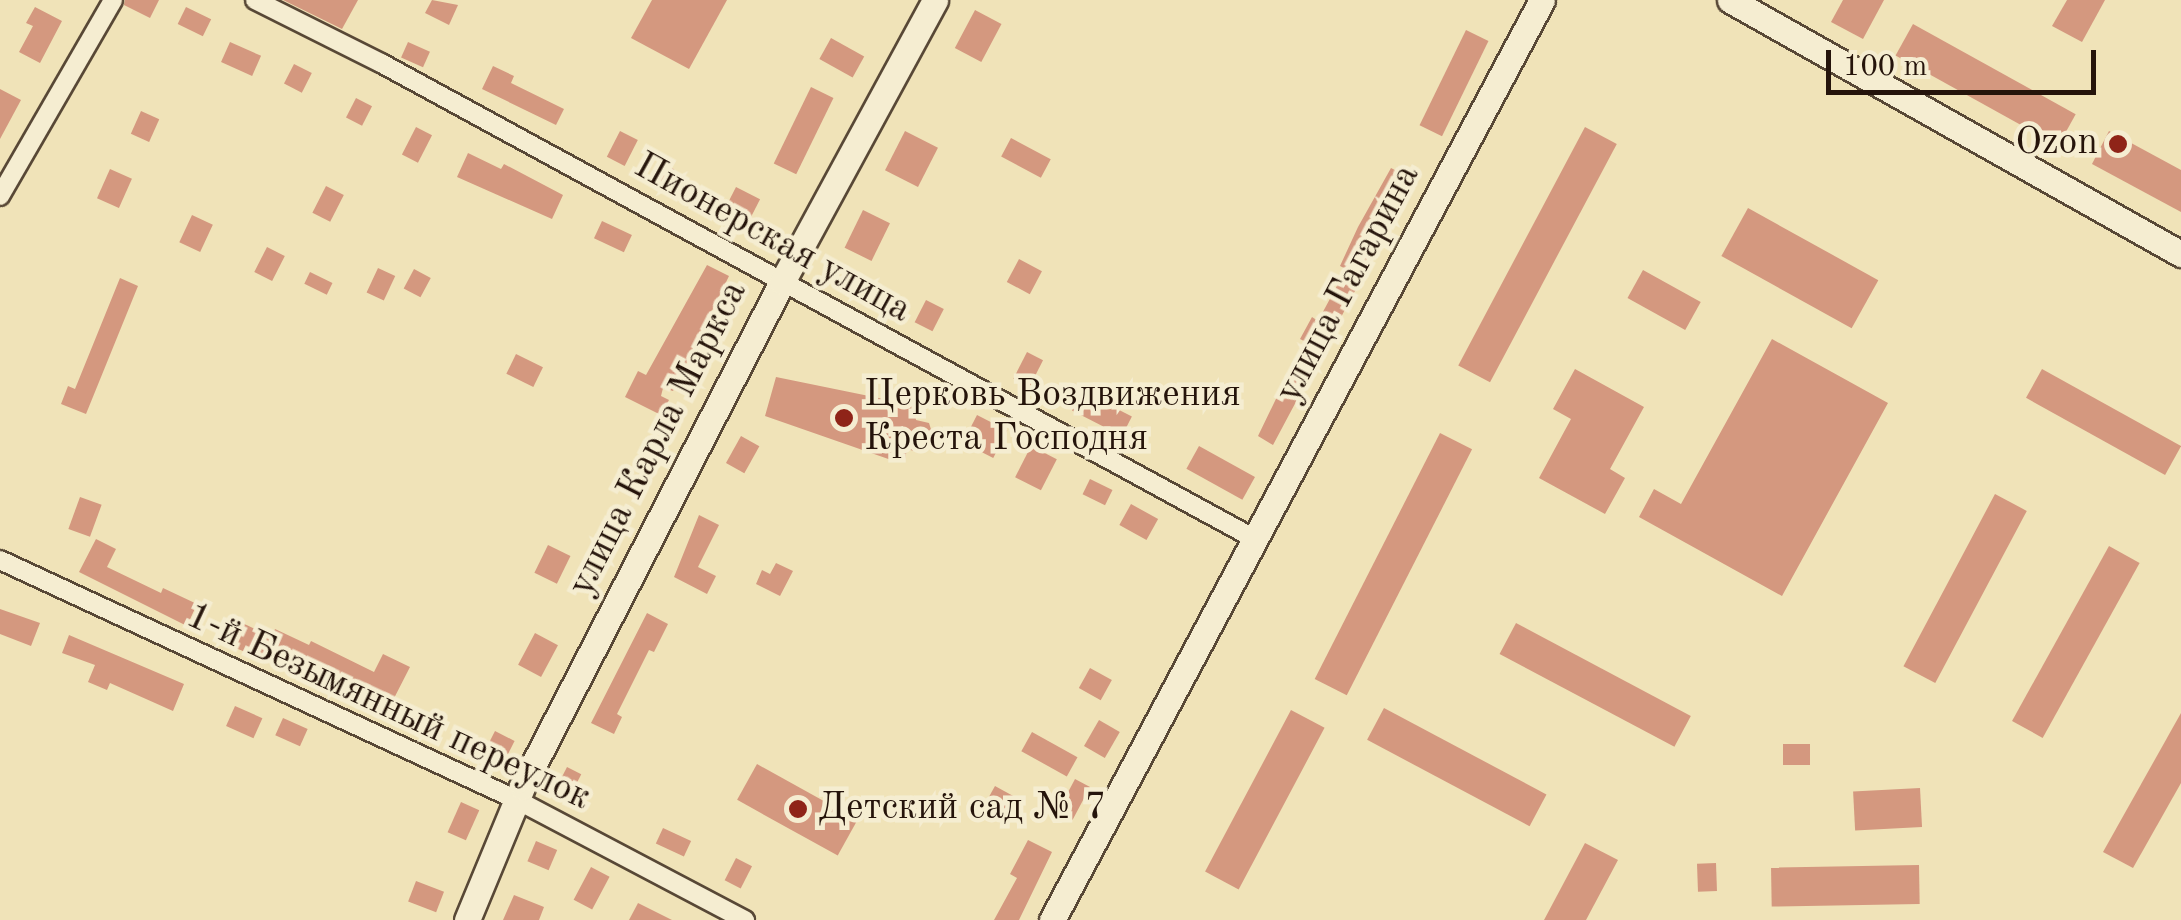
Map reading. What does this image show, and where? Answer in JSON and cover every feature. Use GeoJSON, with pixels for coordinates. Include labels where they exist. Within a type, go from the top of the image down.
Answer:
{"type":"FeatureCollection","features":[{"type":"Feature","properties":{"kind":"main road","name":"улица Карла Маркса"},"geometry":{"type":"LineString","coordinates":[[467,920],[517,800],[782,282],[935,0]]}},
{"type":"Feature","properties":{"kind":"main road","name":"улица Гагарина"},"geometry":{"type":"LineString","coordinates":[[1052,920],[1542,0]]}},
{"type":"Feature","properties":{"kind":"main road"},"geometry":{"type":"LineString","coordinates":[[1730,0],[2181,254]]}},
{"type":"Feature","properties":{"kind":"street"},"geometry":{"type":"LineString","coordinates":[[0,196],[114,0]]}},
{"type":"Feature","properties":{"kind":"street","name":"Пионерская улица"},"geometry":{"type":"LineString","coordinates":[[256,0],[1255,539]]}},
{"type":"Feature","properties":{"kind":"street","name":"1-й Безымянный переулок"},"geometry":{"type":"LineString","coordinates":[[0,560],[517,800],[745,920]]}},
{"type":"Feature","properties":{"kind":"building"},"geometry":{"type":"Polygon","coordinates":[[[125,0],[159,0],[150,18],[124,5],[125,0]]]}},
{"type":"Feature","properties":{"kind":"building"},"geometry":{"type":"Polygon","coordinates":[[[283,0],[358,0],[342,29],[283,0]]]}},
{"type":"Feature","properties":{"kind":"building"},"geometry":{"type":"Polygon","coordinates":[[[432,0],[458,5],[449,25],[425,13],[432,0]]]}},
{"type":"Feature","properties":{"kind":"building"},"geometry":{"type":"Polygon","coordinates":[[[652,0],[727,0],[689,69],[631,38],[652,0]]]}},
{"type":"Feature","properties":{"kind":"building"},"geometry":{"type":"Polygon","coordinates":[[[1843,0],[1884,0],[1863,39],[1831,22],[1843,0]]]}},
{"type":"Feature","properties":{"kind":"building"},"geometry":{"type":"Polygon","coordinates":[[[2067,0],[2105,0],[2082,42],[2052,26],[2067,0]]]}},
{"type":"Feature","properties":{"kind":"building"},"geometry":{"type":"Polygon","coordinates":[[[35,7],[62,21],[40,63],[19,52],[33,26],[26,23],[35,7]]]}},
{"type":"Feature","properties":{"kind":"building"},"geometry":{"type":"Polygon","coordinates":[[[186,7],[211,19],[203,36],[178,24],[186,7]]]}},
{"type":"Feature","properties":{"kind":"building"},"geometry":{"type":"Polygon","coordinates":[[[975,10],[1001,24],[981,62],[955,48],[975,10]]]}},
{"type":"Feature","properties":{"kind":"building"},"geometry":{"type":"Polygon","coordinates":[[[1913,24],[2076,114],[2058,146],[1896,55],[1913,24]]]}},
{"type":"Feature","properties":{"kind":"building"},"geometry":{"type":"Polygon","coordinates":[[[1466,30],[1488,41],[1442,136],[1420,125],[1466,30]]]}},
{"type":"Feature","properties":{"kind":"building"},"geometry":{"type":"Polygon","coordinates":[[[831,38],[864,56],[853,77],[819,59],[831,38]]]}},
{"type":"Feature","properties":{"kind":"building"},"geometry":{"type":"Polygon","coordinates":[[[230,42],[261,56],[252,76],[221,62],[230,42]]]}},
{"type":"Feature","properties":{"kind":"building"},"geometry":{"type":"Polygon","coordinates":[[[408,42],[430,52],[423,67],[401,58],[408,42]]]}},
{"type":"Feature","properties":{"kind":"building"},"geometry":{"type":"Polygon","coordinates":[[[294,64],[312,73],[302,93],[284,84],[294,64]]]}},
{"type":"Feature","properties":{"kind":"building"},"geometry":{"type":"Polygon","coordinates":[[[493,66],[514,76],[511,83],[564,109],[556,125],[482,89],[493,66]]]}},
{"type":"Feature","properties":{"kind":"building"},"geometry":{"type":"Polygon","coordinates":[[[811,87],[833,98],[796,174],[774,163],[811,87]]]}},
{"type":"Feature","properties":{"kind":"building"},"geometry":{"type":"Polygon","coordinates":[[[0,89],[21,100],[0,139],[0,89]]]}},
{"type":"Feature","properties":{"kind":"building"},"geometry":{"type":"Polygon","coordinates":[[[356,98],[372,106],[362,126],[346,118],[356,98]]]}},
{"type":"Feature","properties":{"kind":"building"},"geometry":{"type":"Polygon","coordinates":[[[141,111],[159,119],[149,142],[131,134],[141,111]]]}},
{"type":"Feature","properties":{"kind":"building"},"geometry":{"type":"Polygon","coordinates":[[[416,127],[432,135],[418,163],[402,155],[416,127]]]}},
{"type":"Feature","properties":{"kind":"building"},"geometry":{"type":"Polygon","coordinates":[[[1585,127],[1617,144],[1490,382],[1458,365],[1585,127]]]}},
{"type":"Feature","properties":{"kind":"building"},"geometry":{"type":"Polygon","coordinates":[[[620,131],[638,140],[625,166],[607,157],[620,131]]]}},
{"type":"Feature","properties":{"kind":"building"},"geometry":{"type":"Polygon","coordinates":[[[905,131],[938,148],[918,187],[885,170],[905,131]]]}},
{"type":"Feature","properties":{"kind":"building"},"geometry":{"type":"Polygon","coordinates":[[[2109,131],[2181,170],[2181,212],[2092,164],[2109,131]]]}},
{"type":"Feature","properties":{"kind":"building"},"geometry":{"type":"Polygon","coordinates":[[[1011,138],[1051,159],[1041,178],[1001,157],[1011,138]]]}},
{"type":"Feature","properties":{"kind":"building"},"geometry":{"type":"Polygon","coordinates":[[[468,153],[501,169],[504,164],[563,195],[552,219],[457,177],[468,153]]]}},
{"type":"Feature","properties":{"kind":"building"},"geometry":{"type":"Polygon","coordinates":[[[659,162],[674,169],[666,187],[651,180],[659,162]]]}},
{"type":"Feature","properties":{"kind":"building"},"geometry":{"type":"Polygon","coordinates":[[[1391,168],[1414,180],[1273,445],[1258,436],[1304,341],[1300,339],[1312,317],[1318,321],[1346,269],[1340,266],[1391,168]]]}},
{"type":"Feature","properties":{"kind":"building"},"geometry":{"type":"Polygon","coordinates":[[[110,169],[132,179],[119,208],[97,198],[110,169]]]}},
{"type":"Feature","properties":{"kind":"building"},"geometry":{"type":"Polygon","coordinates":[[[326,186],[344,195],[330,222],[312,213],[326,186]]]}},
{"type":"Feature","properties":{"kind":"building"},"geometry":{"type":"Polygon","coordinates":[[[736,187],[760,199],[748,223],[724,211],[736,187]]]}},
{"type":"Feature","properties":{"kind":"building"},"geometry":{"type":"Polygon","coordinates":[[[1748,208],[1878,280],[1852,328],[1721,256],[1748,208]]]}},
{"type":"Feature","properties":{"kind":"building"},"geometry":{"type":"Polygon","coordinates":[[[863,210],[890,223],[872,261],[845,248],[863,210]]]}},
{"type":"Feature","properties":{"kind":"building"},"geometry":{"type":"Polygon","coordinates":[[[192,215],[213,225],[200,252],[179,242],[192,215]]]}},
{"type":"Feature","properties":{"kind":"building"},"geometry":{"type":"Polygon","coordinates":[[[602,221],[632,235],[624,252],[594,238],[602,221]]]}},
{"type":"Feature","properties":{"kind":"building"},"geometry":{"type":"Polygon","coordinates":[[[267,247],[285,256],[272,281],[254,272],[267,247]]]}},
{"type":"Feature","properties":{"kind":"building"},"geometry":{"type":"Polygon","coordinates":[[[1019,259],[1042,271],[1030,294],[1007,282],[1019,259]]]}},
{"type":"Feature","properties":{"kind":"building"},"geometry":{"type":"Polygon","coordinates":[[[707,265],[729,276],[673,391],[663,388],[661,396],[669,400],[661,415],[625,397],[638,371],[646,375],[707,265]]]}},
{"type":"Feature","properties":{"kind":"building"},"geometry":{"type":"Polygon","coordinates":[[[378,268],[395,276],[384,301],[367,292],[378,268]]]}},
{"type":"Feature","properties":{"kind":"building"},"geometry":{"type":"Polygon","coordinates":[[[414,269],[431,278],[420,297],[404,288],[414,269]]]}},
{"type":"Feature","properties":{"kind":"building"},"geometry":{"type":"Polygon","coordinates":[[[1643,270],[1701,302],[1685,330],[1627,298],[1643,270]]]}},
{"type":"Feature","properties":{"kind":"building"},"geometry":{"type":"Polygon","coordinates":[[[310,272],[332,283],[327,295],[304,284],[310,272]]]}},
{"type":"Feature","properties":{"kind":"building"},"geometry":{"type":"Polygon","coordinates":[[[120,278],[138,286],[86,414],[61,404],[68,386],[75,389],[120,278]]]}},
{"type":"Feature","properties":{"kind":"building"},"geometry":{"type":"Polygon","coordinates":[[[926,300],[944,309],[932,331],[915,322],[926,300]]]}},
{"type":"Feature","properties":{"kind":"building"},"geometry":{"type":"Polygon","coordinates":[[[1772,339],[1888,403],[1782,596],[1639,517],[1654,489],[1681,504],[1772,339]]]}},
{"type":"Feature","properties":{"kind":"building"},"geometry":{"type":"Polygon","coordinates":[[[1027,352],[1043,360],[1029,387],[1013,379],[1027,352]]]}},
{"type":"Feature","properties":{"kind":"building"},"geometry":{"type":"Polygon","coordinates":[[[516,354],[543,367],[533,387],[506,374],[516,354]]]}},
{"type":"Feature","properties":{"kind":"building"},"geometry":{"type":"Polygon","coordinates":[[[1575,369],[1644,407],[1610,469],[1625,478],[1605,514],[1539,478],[1571,419],[1553,409],[1575,369]]]}},
{"type":"Feature","properties":{"kind":"building"},"geometry":{"type":"Polygon","coordinates":[[[2042,369],[2181,446],[2165,475],[2026,398],[2042,369]]]}},
{"type":"Feature","properties":{"kind":"building","name":"Церковь Воздвижения Креста Господня"},"geometry":{"type":"Polygon","coordinates":[[[776,377],[913,405],[916,420],[929,423],[935,442],[921,453],[907,449],[905,459],[899,457],[897,462],[765,416],[776,377]]]}},
{"type":"Feature","properties":{"kind":"building"},"geometry":{"type":"Polygon","coordinates":[[[1082,391],[1132,416],[1122,436],[1072,411],[1082,391]]]}},
{"type":"Feature","properties":{"kind":"building"},"geometry":{"type":"Polygon","coordinates":[[[977,415],[1007,430],[993,458],[963,443],[977,415]]]}},
{"type":"Feature","properties":{"kind":"building"},"geometry":{"type":"Polygon","coordinates":[[[1440,433],[1472,449],[1347,695],[1315,679],[1440,433]]]}},
{"type":"Feature","properties":{"kind":"building"},"geometry":{"type":"Polygon","coordinates":[[[741,436],[759,446],[744,473],[726,463],[741,436]]]}},
{"type":"Feature","properties":{"kind":"building"},"geometry":{"type":"Polygon","coordinates":[[[1031,446],[1057,459],[1041,490],[1015,477],[1031,446]]]}},
{"type":"Feature","properties":{"kind":"building"},"geometry":{"type":"Polygon","coordinates":[[[1199,446],[1255,477],[1242,500],[1186,469],[1199,446]]]}},
{"type":"Feature","properties":{"kind":"building"},"geometry":{"type":"Polygon","coordinates":[[[1090,479],[1112,490],[1105,505],[1083,494],[1090,479]]]}},
{"type":"Feature","properties":{"kind":"building"},"geometry":{"type":"Polygon","coordinates":[[[1995,494],[2027,511],[1935,683],[1903,666],[1995,494]]]}},
{"type":"Feature","properties":{"kind":"building"},"geometry":{"type":"Polygon","coordinates":[[[80,497],[102,505],[90,537],[68,529],[80,497]]]}},
{"type":"Feature","properties":{"kind":"building"},"geometry":{"type":"Polygon","coordinates":[[[1131,504],[1158,519],[1146,540],[1119,525],[1131,504]]]}},
{"type":"Feature","properties":{"kind":"building"},"geometry":{"type":"Polygon","coordinates":[[[699,515],[719,525],[698,567],[716,576],[707,594],[674,577],[699,515]]]}},
{"type":"Feature","properties":{"kind":"building"},"geometry":{"type":"Polygon","coordinates":[[[96,539],[116,549],[107,567],[161,593],[163,588],[197,604],[187,626],[79,572],[96,539]]]}},
{"type":"Feature","properties":{"kind":"building"},"geometry":{"type":"Polygon","coordinates":[[[548,545],[570,556],[557,584],[534,573],[548,545]]]}},
{"type":"Feature","properties":{"kind":"building"},"geometry":{"type":"Polygon","coordinates":[[[2109,546],[2140,563],[2043,738],[2012,721],[2109,546]]]}},
{"type":"Feature","properties":{"kind":"building"},"geometry":{"type":"Polygon","coordinates":[[[776,563],[793,571],[780,596],[756,584],[762,570],[770,574],[776,563]]]}},
{"type":"Feature","properties":{"kind":"building"},"geometry":{"type":"Polygon","coordinates":[[[0,609],[40,623],[31,646],[0,634],[0,609]]]}},
{"type":"Feature","properties":{"kind":"building"},"geometry":{"type":"Polygon","coordinates":[[[647,613],[668,624],[654,652],[649,650],[617,714],[622,717],[614,734],[591,723],[647,613]]]}},
{"type":"Feature","properties":{"kind":"building"},"geometry":{"type":"Polygon","coordinates":[[[234,619],[272,637],[275,629],[309,645],[311,641],[374,672],[383,654],[410,667],[388,710],[284,658],[280,666],[223,643],[234,619]]]}},
{"type":"Feature","properties":{"kind":"building"},"geometry":{"type":"Polygon","coordinates":[[[1516,623],[1691,716],[1674,747],[1500,654],[1516,623]]]}},
{"type":"Feature","properties":{"kind":"building"},"geometry":{"type":"Polygon","coordinates":[[[535,633],[558,645],[541,677],[518,665],[535,633]]]}},
{"type":"Feature","properties":{"kind":"building"},"geometry":{"type":"Polygon","coordinates":[[[69,635],[184,684],[173,711],[110,683],[107,690],[88,682],[95,665],[62,653],[69,635]]]}},
{"type":"Feature","properties":{"kind":"building"},"geometry":{"type":"Polygon","coordinates":[[[1090,668],[1112,680],[1101,700],[1079,688],[1090,668]]]}},
{"type":"Feature","properties":{"kind":"building"},"geometry":{"type":"Polygon","coordinates":[[[235,706],[262,718],[253,738],[226,726],[235,706]]]}},
{"type":"Feature","properties":{"kind":"building"},"geometry":{"type":"Polygon","coordinates":[[[1384,708],[1546,794],[1530,826],[1367,740],[1384,708]]]}},
{"type":"Feature","properties":{"kind":"building"},"geometry":{"type":"Polygon","coordinates":[[[1291,710],[1325,728],[1239,889],[1205,872],[1291,710]]]}},
{"type":"Feature","properties":{"kind":"building"},"geometry":{"type":"Polygon","coordinates":[[[2181,713],[2181,783],[2133,868],[2103,852],[2181,713]]]}},
{"type":"Feature","properties":{"kind":"building"},"geometry":{"type":"Polygon","coordinates":[[[283,718],[308,729],[300,746],[275,735],[283,718]]]}},
{"type":"Feature","properties":{"kind":"building"},"geometry":{"type":"Polygon","coordinates":[[[1099,720],[1120,732],[1105,758],[1084,746],[1099,720]]]}},
{"type":"Feature","properties":{"kind":"building"},"geometry":{"type":"Polygon","coordinates":[[[495,731],[515,741],[502,765],[483,755],[495,731]]]}},
{"type":"Feature","properties":{"kind":"building"},"geometry":{"type":"Polygon","coordinates":[[[1032,732],[1077,757],[1067,776],[1021,751],[1032,732]]]}},
{"type":"Feature","properties":{"kind":"building"},"geometry":{"type":"Polygon","coordinates":[[[1783,744],[1810,744],[1810,765],[1783,765],[1783,744]]]}},
{"type":"Feature","properties":{"kind":"building","name":"Детский сад № 7"},"geometry":{"type":"Polygon","coordinates":[[[757,764],[858,820],[838,856],[737,800],[757,764]]]}},
{"type":"Feature","properties":{"kind":"building"},"geometry":{"type":"Polygon","coordinates":[[[567,767],[581,774],[572,793],[557,786],[567,767]]]}},
{"type":"Feature","properties":{"kind":"building"},"geometry":{"type":"Polygon","coordinates":[[[1075,779],[1090,787],[1073,820],[1058,812],[1075,779]]]}},
{"type":"Feature","properties":{"kind":"building"},"geometry":{"type":"Polygon","coordinates":[[[995,786],[1018,799],[1008,817],[985,804],[995,786]]]}},
{"type":"Feature","properties":{"kind":"building"},"geometry":{"type":"Polygon","coordinates":[[[1920,788],[1922,827],[1855,830],[1853,792],[1920,788]]]}},
{"type":"Feature","properties":{"kind":"building"},"geometry":{"type":"Polygon","coordinates":[[[461,802],[479,810],[466,840],[448,832],[461,802]]]}},
{"type":"Feature","properties":{"kind":"building"},"geometry":{"type":"Polygon","coordinates":[[[663,828],[691,841],[684,857],[656,843],[663,828]]]}},
{"type":"Feature","properties":{"kind":"building"},"geometry":{"type":"Polygon","coordinates":[[[1028,840],[1052,852],[1019,920],[994,920],[1017,878],[1010,874],[1028,840]]]}},
{"type":"Feature","properties":{"kind":"building"},"geometry":{"type":"Polygon","coordinates":[[[536,841],[557,850],[549,870],[527,861],[536,841]]]}},
{"type":"Feature","properties":{"kind":"building"},"geometry":{"type":"Polygon","coordinates":[[[1585,843],[1618,860],[1586,920],[1544,920],[1585,843]]]}},
{"type":"Feature","properties":{"kind":"building"},"geometry":{"type":"Polygon","coordinates":[[[736,858],[752,866],[741,888],[725,880],[736,858]]]}},
{"type":"Feature","properties":{"kind":"building"},"geometry":{"type":"Polygon","coordinates":[[[1716,863],[1717,891],[1698,892],[1697,864],[1716,863]]]}},
{"type":"Feature","properties":{"kind":"building"},"geometry":{"type":"Polygon","coordinates":[[[1919,865],[1920,904],[1772,907],[1771,868],[1919,865]]]}},
{"type":"Feature","properties":{"kind":"building"},"geometry":{"type":"Polygon","coordinates":[[[591,867],[610,877],[592,910],[574,900],[591,867]]]}},
{"type":"Feature","properties":{"kind":"building"},"geometry":{"type":"Polygon","coordinates":[[[416,881],[444,892],[436,912],[408,902],[416,881]]]}},
{"type":"Feature","properties":{"kind":"building"},"geometry":{"type":"Polygon","coordinates":[[[514,895],[544,907],[539,920],[503,920],[514,895]]]}},
{"type":"Feature","properties":{"kind":"building"},"geometry":{"type":"Polygon","coordinates":[[[638,903],[672,920],[629,920],[638,903]]]}},
{"type":"Feature","properties":{"kind":"place","name":"Ozon"},"geometry":{"type":"Point","coordinates":[2118,144]}},
{"type":"Feature","properties":{"kind":"place","name":"Церковь Воздвижения Креста Господня"},"geometry":{"type":"Point","coordinates":[844,418]}},
{"type":"Feature","properties":{"kind":"place","name":"Детский сад № 7"},"geometry":{"type":"Point","coordinates":[798,809]}}]}
